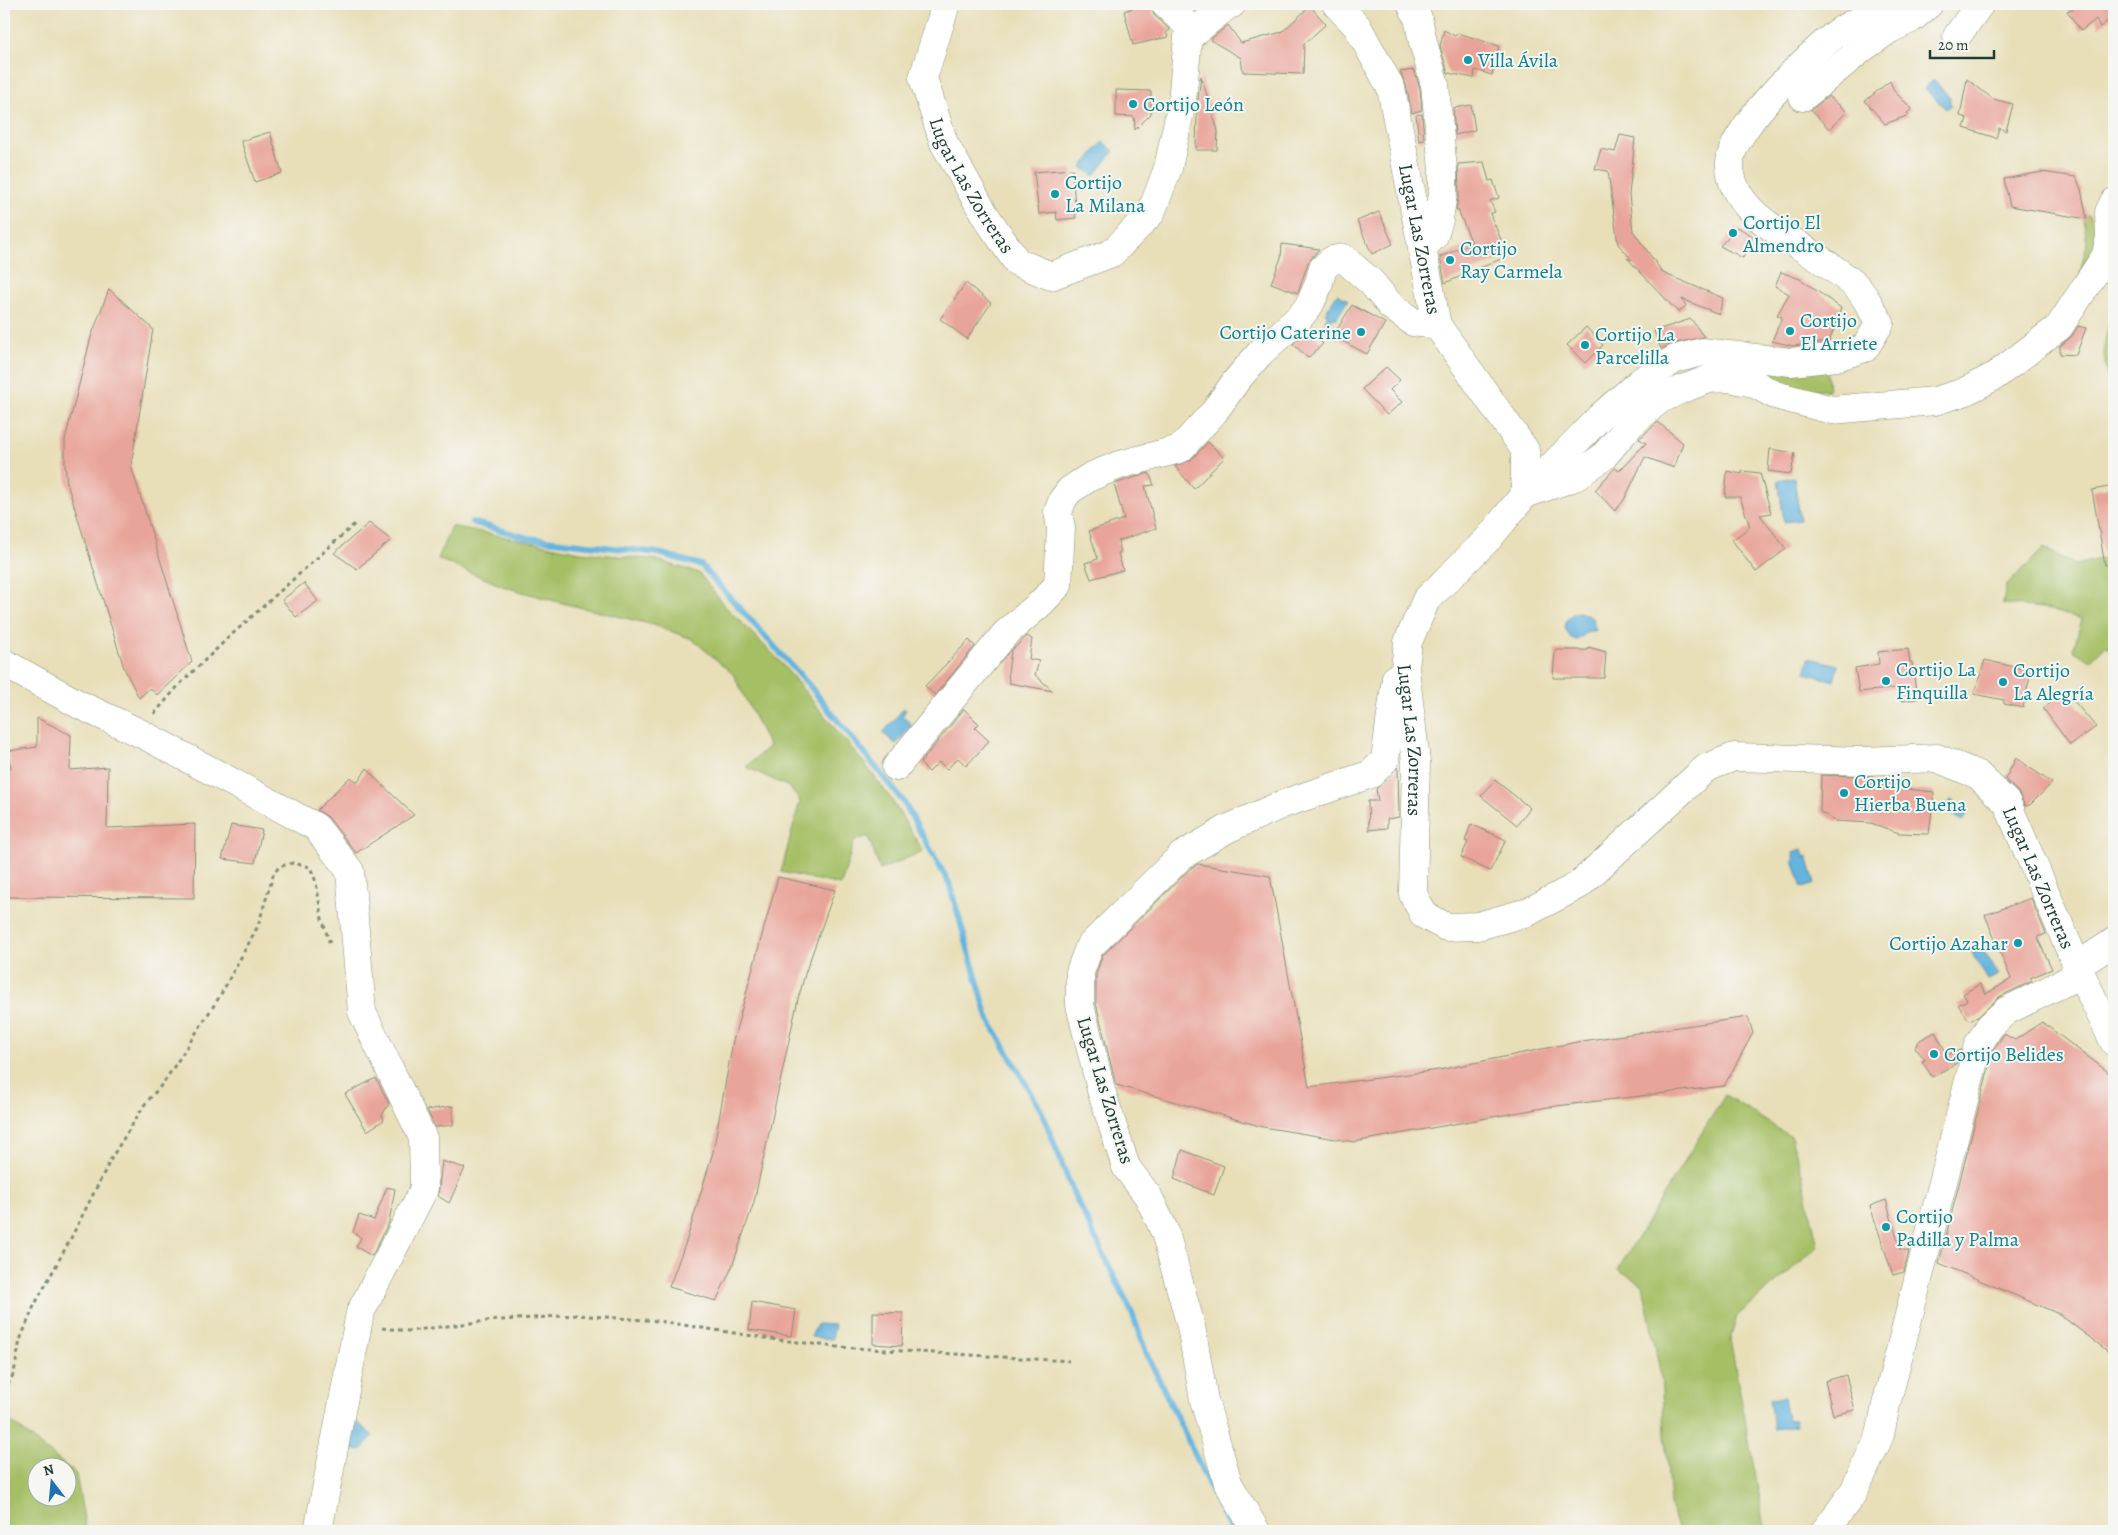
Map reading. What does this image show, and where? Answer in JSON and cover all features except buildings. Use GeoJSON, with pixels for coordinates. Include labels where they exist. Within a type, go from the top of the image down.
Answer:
{"type":"FeatureCollection","features":[{"type":"Feature","properties":{"kind":"street","name":"Lugar Las Zorreras"},"geometry":{"type":"LineString","coordinates":[[946,4],[923,78],[944,143],[985,216],[1017,262],[1051,276],[1112,254],[1151,213],[1168,168],[1182,102],[1188,38],[1195,32]]}},
{"type":"Feature","properties":{"kind":"street"},"geometry":{"type":"LineString","coordinates":[[1166,4],[1195,32],[1232,4]]}},
{"type":"Feature","properties":{"kind":"street","name":"Lugar Las Zorreras"},"geometry":{"type":"LineString","coordinates":[[1336,4],[1357,26],[1391,88],[1437,325],[1525,450],[1525,494]]}},
{"type":"Feature","properties":{"kind":"street"},"geometry":{"type":"LineString","coordinates":[[1411,4],[1418,18],[1422,42],[1436,85],[1443,170],[1443,193],[1439,220],[1434,236],[1422,248]]}},
{"type":"Feature","properties":{"kind":"street"},"geometry":{"type":"LineString","coordinates":[[1405,668],[1408,642],[1426,600],[1488,539],[1525,494],[1600,417],[1640,382],[1675,359],[1702,352],[1790,362],[1837,358],[1865,348],[1880,323],[1856,286],[1766,223],[1744,204],[1732,181],[1730,162],[1735,142],[1788,76],[1808,56],[1841,30],[1889,4]]}},
{"type":"Feature","properties":{"kind":"street"},"geometry":{"type":"LineString","coordinates":[[1803,97],[1864,47],[1890,29],[1911,19],[1929,4]]}},
{"type":"Feature","properties":{"kind":"street"},"geometry":{"type":"LineString","coordinates":[[1957,36],[1980,4]]}},
{"type":"Feature","properties":{"kind":"street"},"geometry":{"type":"LineString","coordinates":[[1525,494],[1575,477],[1603,457],[1631,424],[1659,400],[1709,379],[1729,378],[1753,383],[1775,395],[1832,410],[1935,401],[1964,392],[1995,376],[2059,327],[2105,257],[2110,238],[2109,212],[2114,202]]}},
{"type":"Feature","properties":{"kind":"street"},"geometry":{"type":"LineString","coordinates":[[896,767],[1005,634],[1058,586],[1061,528],[1058,512],[1063,499],[1070,490],[1090,477],[1119,465],[1180,449],[1214,412],[1236,381],[1260,353],[1300,317],[1313,298],[1323,268],[1332,260],[1343,258],[1356,268],[1391,306],[1413,322],[1437,325]]}},
{"type":"Feature","properties":{"kind":"street"},"geometry":{"type":"LineString","coordinates":[[4,663],[80,705],[142,734],[316,827],[350,871],[362,1012],[423,1138],[424,1189],[360,1313],[318,1531]]}},
{"type":"Feature","properties":{"kind":"street","name":"Lugar Las Zorreras"},"geometry":{"type":"LineString","coordinates":[[1405,668],[1416,762],[1413,894],[1424,914],[1446,927],[1478,926],[1528,912],[1579,885],[1706,768],[1734,757],[1864,761],[1937,758],[1978,776],[2007,803],[2077,966],[2114,942]]}},
{"type":"Feature","properties":{"kind":"street","name":"Lugar Las Zorreras"},"geometry":{"type":"LineString","coordinates":[[1256,1531],[1228,1483],[1204,1400],[1191,1326],[1165,1232],[1148,1196],[1126,1167],[1101,1090],[1080,1005],[1080,972],[1089,947],[1181,856],[1227,829],[1283,804],[1371,774],[1385,760],[1396,676],[1405,668]]}},
{"type":"Feature","properties":{"kind":"street"},"geometry":{"type":"LineString","coordinates":[[2077,966],[2114,1042]]}},
{"type":"Feature","properties":{"kind":"street"},"geometry":{"type":"LineString","coordinates":[[1825,1531],[1853,1493],[1880,1435],[1888,1396],[1978,1045],[1990,1026],[2006,1012],[2071,979],[2077,966]]}},
{"type":"Feature","properties":{"kind":"path"},"geometry":{"type":"LineString","coordinates":[[142,734],[163,702],[180,684],[358,522]]}},
{"type":"Feature","properties":{"kind":"path"},"geometry":{"type":"LineString","coordinates":[[4,1392],[14,1373],[20,1340],[34,1306],[112,1157],[145,1104],[164,1082],[220,996],[258,926],[274,872],[281,866],[293,863],[310,867],[316,882],[322,919],[332,949],[340,959],[358,968]]}},
{"type":"Feature","properties":{"kind":"path"},"geometry":{"type":"LineString","coordinates":[[360,1313],[369,1324],[409,1331],[487,1321],[577,1314],[658,1321],[772,1339],[836,1346],[1069,1361]]}},
{"type":"Feature","properties":{"kind":"green space"},"geometry":{"type":"Polygon","coordinates":[[[2089,214],[2100,227],[2099,242],[2080,274],[2087,243],[2083,218],[2089,214]]]}},
{"type":"Feature","properties":{"kind":"green space"},"geometry":{"type":"Polygon","coordinates":[[[2114,302],[2114,417],[2103,351],[2114,302]]]}},
{"type":"Feature","properties":{"kind":"green space"},"geometry":{"type":"Polygon","coordinates":[[[1691,364],[1826,366],[1829,390],[1801,391],[1710,373],[1564,475],[1603,421],[1691,364]]]}},
{"type":"Feature","properties":{"kind":"green space"},"geometry":{"type":"Polygon","coordinates":[[[451,526],[580,552],[656,560],[699,573],[723,604],[777,658],[868,768],[891,799],[923,851],[880,870],[868,836],[854,841],[841,885],[781,872],[800,801],[789,787],[746,767],[769,746],[733,674],[692,639],[654,625],[505,587],[438,559],[451,526]]]}},
{"type":"Feature","properties":{"kind":"green space"},"geometry":{"type":"Polygon","coordinates":[[[2044,548],[2076,565],[2114,555],[2114,649],[2105,646],[2090,661],[2073,650],[2082,619],[2042,608],[2003,604],[2006,586],[2044,548]]]}},
{"type":"Feature","properties":{"kind":"green space"},"geometry":{"type":"Polygon","coordinates":[[[1725,1095],[1791,1137],[1802,1174],[1818,1247],[1737,1316],[1730,1340],[1766,1531],[1678,1531],[1670,1505],[1661,1377],[1643,1285],[1618,1269],[1725,1095]]]}},
{"type":"Feature","properties":{"kind":"green space"},"geometry":{"type":"Polygon","coordinates":[[[8,1419],[56,1458],[28,1458],[28,1508],[78,1508],[78,1485],[86,1531],[4,1531],[4,1443],[8,1419]]]}},
{"type":"Feature","properties":{"kind":"water"},"geometry":{"type":"Polygon","coordinates":[[[1934,80],[1950,98],[1952,105],[1946,109],[1924,88],[1934,80]]]}},
{"type":"Feature","properties":{"kind":"water"},"geometry":{"type":"Polygon","coordinates":[[[1103,142],[1114,151],[1094,176],[1082,167],[1103,142]]]}},
{"type":"Feature","properties":{"kind":"water"},"geometry":{"type":"Polygon","coordinates":[[[1337,294],[1348,300],[1336,319],[1332,317],[1328,324],[1325,321],[1328,315],[1325,313],[1337,294]]]}},
{"type":"Feature","properties":{"kind":"water"},"geometry":{"type":"Polygon","coordinates":[[[1794,477],[1800,520],[1784,522],[1778,480],[1794,477]]]}},
{"type":"Feature","properties":{"kind":"water"},"geometry":{"type":"Polygon","coordinates":[[[1580,612],[1592,618],[1595,631],[1589,631],[1577,640],[1571,638],[1565,628],[1566,621],[1574,614],[1580,612]]]}},
{"type":"Feature","properties":{"kind":"water"},"geometry":{"type":"Polygon","coordinates":[[[1809,658],[1838,665],[1834,681],[1805,673],[1809,658]]]}},
{"type":"Feature","properties":{"kind":"water"},"geometry":{"type":"Polygon","coordinates":[[[904,708],[906,710],[902,716],[912,725],[896,744],[883,733],[904,708]]]}},
{"type":"Feature","properties":{"kind":"water"},"geometry":{"type":"Polygon","coordinates":[[[1951,800],[1969,810],[1963,821],[1945,811],[1951,800]]]}},
{"type":"Feature","properties":{"kind":"water"},"geometry":{"type":"Polygon","coordinates":[[[1802,849],[1804,857],[1807,856],[1815,884],[1802,888],[1793,860],[1795,859],[1793,852],[1802,849]]]}},
{"type":"Feature","properties":{"kind":"water"},"geometry":{"type":"Polygon","coordinates":[[[1976,946],[1981,951],[1983,950],[1999,975],[1988,980],[1973,955],[1973,949],[1976,946]]]}},
{"type":"Feature","properties":{"kind":"water"},"geometry":{"type":"Polygon","coordinates":[[[817,1324],[835,1325],[832,1339],[811,1337],[817,1324]]]}},
{"type":"Feature","properties":{"kind":"water"},"geometry":{"type":"Polygon","coordinates":[[[1784,1397],[1788,1421],[1795,1420],[1796,1426],[1774,1429],[1769,1399],[1784,1397]]]}},
{"type":"Feature","properties":{"kind":"water"},"geometry":{"type":"Polygon","coordinates":[[[357,1422],[373,1436],[360,1451],[351,1449],[357,1422]]]}},
{"type":"Feature","properties":{"kind":"waterway"},"geometry":{"type":"LineString","coordinates":[[472,522],[528,538],[658,553],[701,565],[809,685],[903,801],[949,883],[988,1018],[1042,1112],[1073,1192],[1132,1313],[1146,1352],[1231,1531]]}},
{"type":"Feature","properties":{"kind":"place","name":"Villa Ávila"},"geometry":{"type":"Point","coordinates":[1468,60]}},
{"type":"Feature","properties":{"kind":"place","name":"Cortijo León"},"geometry":{"type":"Point","coordinates":[1133,104]}},
{"type":"Feature","properties":{"kind":"place","name":"Cortijo La Milana"},"geometry":{"type":"Point","coordinates":[1055,194]}},
{"type":"Feature","properties":{"kind":"place","name":"Cortijo El Almendro"},"geometry":{"type":"Point","coordinates":[1733,233]}},
{"type":"Feature","properties":{"kind":"place","name":"Cortijo Ray Carmela"},"geometry":{"type":"Point","coordinates":[1450,260]}},
{"type":"Feature","properties":{"kind":"place","name":"Cortijo El Arriete"},"geometry":{"type":"Point","coordinates":[1790,331]}},
{"type":"Feature","properties":{"kind":"place","name":"Cortijo Caterine"},"geometry":{"type":"Point","coordinates":[1361,332]}},
{"type":"Feature","properties":{"kind":"place","name":"Cortijo La Parcelilla"},"geometry":{"type":"Point","coordinates":[1585,345]}},
{"type":"Feature","properties":{"kind":"place","name":"Cortijo La Finquilla"},"geometry":{"type":"Point","coordinates":[1886,681]}},
{"type":"Feature","properties":{"kind":"place","name":"Cortijo La Alegría"},"geometry":{"type":"Point","coordinates":[2003,682]}},
{"type":"Feature","properties":{"kind":"place","name":"Cortijo Hierba Buena"},"geometry":{"type":"Point","coordinates":[1844,793]}},
{"type":"Feature","properties":{"kind":"place","name":"Cortijo Azahar"},"geometry":{"type":"Point","coordinates":[2018,943]}},
{"type":"Feature","properties":{"kind":"place","name":"Cortijo Belides"},"geometry":{"type":"Point","coordinates":[1934,1054]}},
{"type":"Feature","properties":{"kind":"place","name":"Cortijo Padilla y Palma"},"geometry":{"type":"Point","coordinates":[1886,1227]}}]}
